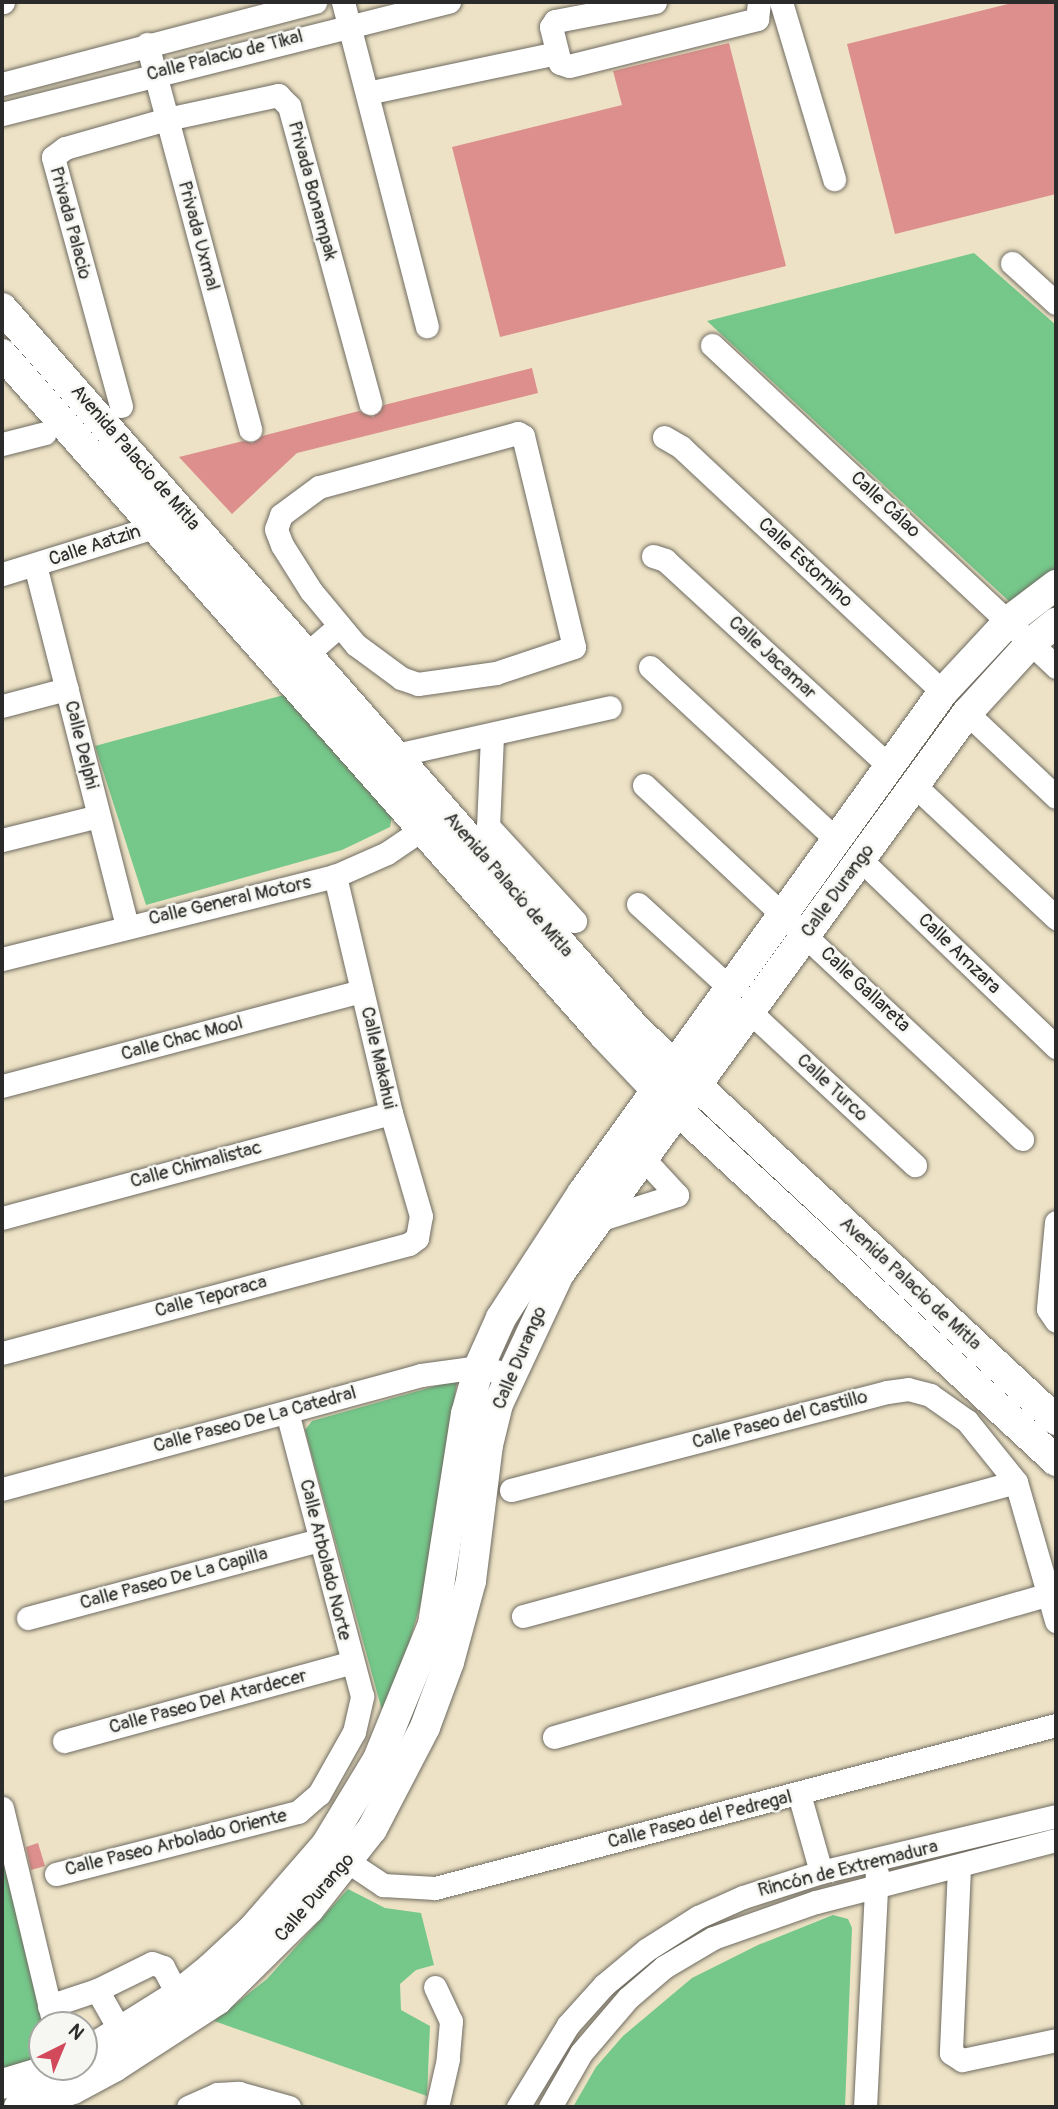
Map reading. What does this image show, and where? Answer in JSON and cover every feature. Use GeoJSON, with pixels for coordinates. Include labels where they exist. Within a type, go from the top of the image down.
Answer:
{"type":"FeatureCollection","features":[{"type":"Feature","properties":{"kind":"main road","name":"Avenida Palacio de Mitla"},"geometry":{"type":"LineString","coordinates":[[2,308],[187,517],[296,663],[668,1100],[1056,1461]]}},
{"type":"Feature","properties":{"kind":"main road","name":"Avenida Palacio de Mitla"},"geometry":{"type":"LineString","coordinates":[[2,354],[156,526],[296,663],[396,755],[434,822],[510,870],[685,1075],[1056,1420]]}},
{"type":"Feature","properties":{"kind":"main road","name":"Calle Durango"},"geometry":{"type":"LineString","coordinates":[[98,2046],[178,1995],[336,1854],[433,1624],[466,1413],[479,1367],[501,1318],[533,1266],[668,1100],[740,999],[784,915],[943,692],[1010,620],[1056,585]]}},
{"type":"Feature","properties":{"kind":"main road","name":"Calle Durango"},"geometry":{"type":"LineString","coordinates":[[740,999],[806,935],[967,713],[1031,643],[1056,623]]}},
{"type":"Feature","properties":{"kind":"main road","name":"Calle Durango"},"geometry":{"type":"LineString","coordinates":[[19,2107],[68,2082],[114,2067],[216,2000],[264,1957],[336,1854],[398,1782],[449,1662],[471,1581],[488,1445],[510,1375],[539,1311],[595,1221],[641,1156],[668,1100]]}},
{"type":"Feature","properties":{"kind":"main road","name":"Calle Durango"},"geometry":{"type":"LineString","coordinates":[[2,2084],[68,2082]]}},
{"type":"Feature","properties":{"kind":"street","name":"Calle Palacio de Tikal"},"geometry":{"type":"LineString","coordinates":[[2,84],[315,2]]}},
{"type":"Feature","properties":{"kind":"street"},"geometry":{"type":"LineString","coordinates":[[343,2],[427,327]]}},
{"type":"Feature","properties":{"kind":"street","name":"Calle Palacio de Tikal"},"geometry":{"type":"LineString","coordinates":[[2,114],[449,2]]}},
{"type":"Feature","properties":{"kind":"street"},"geometry":{"type":"LineString","coordinates":[[655,2],[555,21],[551,27],[560,63],[569,66],[743,22],[760,16],[759,2]]}},
{"type":"Feature","properties":{"kind":"street"},"geometry":{"type":"LineString","coordinates":[[781,2],[834,179]]}},
{"type":"Feature","properties":{"kind":"street","name":"Privada Uxmal"},"geometry":{"type":"LineString","coordinates":[[147,44],[250,429]]}},
{"type":"Feature","properties":{"kind":"street"},"geometry":{"type":"LineString","coordinates":[[367,93],[557,53]]}},
{"type":"Feature","properties":{"kind":"street","name":"Privada Bonampak"},"geometry":{"type":"LineString","coordinates":[[167,119],[278,95],[288,100],[370,403]]}},
{"type":"Feature","properties":{"kind":"street","name":"Privada Palacio"},"geometry":{"type":"LineString","coordinates":[[121,406],[52,164],[57,151],[167,119]]}},
{"type":"Feature","properties":{"kind":"street"},"geometry":{"type":"LineString","coordinates":[[1012,262],[1056,303]]}},
{"type":"Feature","properties":{"kind":"street","name":"Calle Cálao"},"geometry":{"type":"LineString","coordinates":[[712,345],[1010,620],[1056,667]]}},
{"type":"Feature","properties":{"kind":"street"},"geometry":{"type":"LineString","coordinates":[[2,444],[45,433]]}},
{"type":"Feature","properties":{"kind":"street"},"geometry":{"type":"LineString","coordinates":[[522,433],[573,649],[524,667],[418,684],[388,671],[339,626],[282,545],[276,529],[289,506],[319,487],[522,433]]}},
{"type":"Feature","properties":{"kind":"street","name":"Calle Estornino"},"geometry":{"type":"LineString","coordinates":[[664,437],[681,447],[943,692]]}},
{"type":"Feature","properties":{"kind":"street","name":"Calle Aatzin"},"geometry":{"type":"LineString","coordinates":[[2,574],[187,517]]}},
{"type":"Feature","properties":{"kind":"street","name":"Calle Jacamar"},"geometry":{"type":"LineString","coordinates":[[653,556],[665,560],[889,766]]}},
{"type":"Feature","properties":{"kind":"street","name":"Calle Delphi"},"geometry":{"type":"LineString","coordinates":[[35,565],[127,925]]}},
{"type":"Feature","properties":{"kind":"street"},"geometry":{"type":"LineString","coordinates":[[296,663],[339,626]]}},
{"type":"Feature","properties":{"kind":"street"},"geometry":{"type":"LineString","coordinates":[[650,667],[836,839]]}},
{"type":"Feature","properties":{"kind":"street"},"geometry":{"type":"LineString","coordinates":[[2,706],[67,689]]}},
{"type":"Feature","properties":{"kind":"street"},"geometry":{"type":"LineString","coordinates":[[396,755],[492,736],[610,707]]}},
{"type":"Feature","properties":{"kind":"street"},"geometry":{"type":"LineString","coordinates":[[967,713],[1056,797]]}},
{"type":"Feature","properties":{"kind":"street"},"geometry":{"type":"LineString","coordinates":[[492,736],[488,825],[510,870],[575,921]]}},
{"type":"Feature","properties":{"kind":"street","name":"Calle Gallareta"},"geometry":{"type":"LineString","coordinates":[[644,785],[1022,1139]]}},
{"type":"Feature","properties":{"kind":"street"},"geometry":{"type":"LineString","coordinates":[[914,785],[1056,918]]}},
{"type":"Feature","properties":{"kind":"street"},"geometry":{"type":"LineString","coordinates":[[2,840],[98,816]]}},
{"type":"Feature","properties":{"kind":"street","name":"Calle General Motors"},"geometry":{"type":"LineString","coordinates":[[2,959],[127,925],[335,876],[434,822]]}},
{"type":"Feature","properties":{"kind":"street","name":"Calle Amzara"},"geometry":{"type":"LineString","coordinates":[[862,861],[1056,1047]]}},
{"type":"Feature","properties":{"kind":"street","name":"Calle Makahui"},"geometry":{"type":"LineString","coordinates":[[335,876],[391,1113],[421,1216],[417,1237]]}},
{"type":"Feature","properties":{"kind":"street","name":"Calle Turco"},"geometry":{"type":"LineString","coordinates":[[638,904],[915,1165]]}},
{"type":"Feature","properties":{"kind":"street","name":"Calle Chac Mool"},"geometry":{"type":"LineString","coordinates":[[2,1086],[362,991]]}},
{"type":"Feature","properties":{"kind":"street","name":"Calle Chimalistac"},"geometry":{"type":"LineString","coordinates":[[2,1218],[391,1113]]}},
{"type":"Feature","properties":{"kind":"street"},"geometry":{"type":"LineString","coordinates":[[595,1221],[677,1195],[641,1156]]}},
{"type":"Feature","properties":{"kind":"street"},"geometry":{"type":"LineString","coordinates":[[1056,1222],[1048,1309],[1056,1321]]}},
{"type":"Feature","properties":{"kind":"street","name":"Calle Teporaca"},"geometry":{"type":"LineString","coordinates":[[2,1353],[409,1244],[417,1237]]}},
{"type":"Feature","properties":{"kind":"street","name":"Calle Paseo De La Catedral"},"geometry":{"type":"LineString","coordinates":[[2,1489],[421,1375],[479,1367],[510,1375]]}},
{"type":"Feature","properties":{"kind":"street","name":"Calle Paseo del Castillo"},"geometry":{"type":"LineString","coordinates":[[511,1490],[908,1390],[946,1403],[967,1421],[1016,1482],[1056,1621]]}},
{"type":"Feature","properties":{"kind":"street","name":"Calle Arbolado Norte"},"geometry":{"type":"LineString","coordinates":[[287,1412],[363,1708]]}},
{"type":"Feature","properties":{"kind":"street"},"geometry":{"type":"LineString","coordinates":[[523,1616],[1016,1482]]}},
{"type":"Feature","properties":{"kind":"street","name":"Calle Paseo De La Capilla"},"geometry":{"type":"LineString","coordinates":[[28,1618],[320,1540]]}},
{"type":"Feature","properties":{"kind":"street"},"geometry":{"type":"LineString","coordinates":[[554,1737],[1049,1594]]}},
{"type":"Feature","properties":{"kind":"street","name":"Calle Paseo Del Atardecer"},"geometry":{"type":"LineString","coordinates":[[65,1741],[352,1662]]}},
{"type":"Feature","properties":{"kind":"street","name":"Calle Paseo Arbolado Oriente"},"geometry":{"type":"LineString","coordinates":[[56,1874],[298,1812],[319,1794],[363,1708]]}},
{"type":"Feature","properties":{"kind":"street","name":"Calle Paseo del Pedregal"},"geometry":{"type":"LineString","coordinates":[[336,1854],[383,1885],[435,1888],[1056,1725]]}},
{"type":"Feature","properties":{"kind":"street"},"geometry":{"type":"LineString","coordinates":[[800,1794],[821,1872]]}},
{"type":"Feature","properties":{"kind":"street"},"geometry":{"type":"LineString","coordinates":[[2,1808],[51,2011]]}},
{"type":"Feature","properties":{"kind":"street","name":"Rincón de Extremadura"},"geometry":{"type":"LineString","coordinates":[[518,2107],[568,2025],[604,1985],[646,1950],[698,1917],[743,1897],[821,1872],[877,1861],[1056,1816]]}},
{"type":"Feature","properties":{"kind":"street","name":"Rincón de Extremadura"},"geometry":{"type":"LineString","coordinates":[[550,2107],[581,2053],[628,1998],[664,1967],[713,1938],[756,1921],[1056,1840]]}},
{"type":"Feature","properties":{"kind":"street"},"geometry":{"type":"LineString","coordinates":[[865,2107],[877,1861]]}},
{"type":"Feature","properties":{"kind":"street"},"geometry":{"type":"LineString","coordinates":[[959,1867],[951,2053],[962,2060],[1056,2040]]}},
{"type":"Feature","properties":{"kind":"street"},"geometry":{"type":"LineString","coordinates":[[59,2011],[97,1990],[157,1963],[178,1995]]}},
{"type":"Feature","properties":{"kind":"street"},"geometry":{"type":"LineString","coordinates":[[435,1987],[451,2021],[448,2059],[437,2107]]}},
{"type":"Feature","properties":{"kind":"street"},"geometry":{"type":"LineString","coordinates":[[97,1990],[121,2032]]}},
{"type":"Feature","properties":{"kind":"street"},"geometry":{"type":"LineString","coordinates":[[188,2107],[217,2094],[239,2093],[289,2107]]}},
{"type":"Feature","properties":{"kind":"green space"},"geometry":{"type":"Polygon","coordinates":[[[974,253],[1056,325],[1056,575],[1012,604],[707,321],[974,253]]]}},
{"type":"Feature","properties":{"kind":"green space"},"geometry":{"type":"Polygon","coordinates":[[[284,695],[392,816],[390,827],[342,850],[146,905],[95,746],[284,695]]]}},
{"type":"Feature","properties":{"kind":"green space"},"geometry":{"type":"Polygon","coordinates":[[[457,1380],[427,1582],[400,1674],[383,1714],[305,1430],[312,1421],[457,1380]]]}},
{"type":"Feature","properties":{"kind":"green space"},"geometry":{"type":"Polygon","coordinates":[[[2,1845],[45,2011],[28,2011],[28,2067],[2,2074],[2,1845]]]}},
{"type":"Feature","properties":{"kind":"green space"},"geometry":{"type":"Polygon","coordinates":[[[348,1889],[385,1908],[421,1913],[434,1965],[416,1970],[400,1984],[401,2010],[430,2026],[427,2096],[214,2021],[267,1979],[348,1889]]]}},
{"type":"Feature","properties":{"kind":"green space"},"geometry":{"type":"Polygon","coordinates":[[[833,1915],[848,1919],[852,1928],[845,2107],[573,2107],[596,2067],[623,2036],[692,1978],[758,1945],[833,1915]]]}},
{"type":"Feature","properties":{"kind":"building"},"geometry":{"type":"Polygon","coordinates":[[[1016,2],[1056,2],[1056,194],[895,234],[847,44],[1016,2]]]}},
{"type":"Feature","properties":{"kind":"building"},"geometry":{"type":"Polygon","coordinates":[[[729,43],[786,266],[500,337],[452,147],[622,105],[613,71],[729,43]]]}},
{"type":"Feature","properties":{"kind":"building"},"geometry":{"type":"Polygon","coordinates":[[[532,368],[538,393],[297,453],[232,514],[179,457],[243,441],[253,443],[262,436],[359,411],[373,417],[384,405],[532,368]]]}},
{"type":"Feature","properties":{"kind":"building"},"geometry":{"type":"Polygon","coordinates":[[[38,1843],[45,1866],[31,1870],[26,1847],[38,1843]]]}}]}
